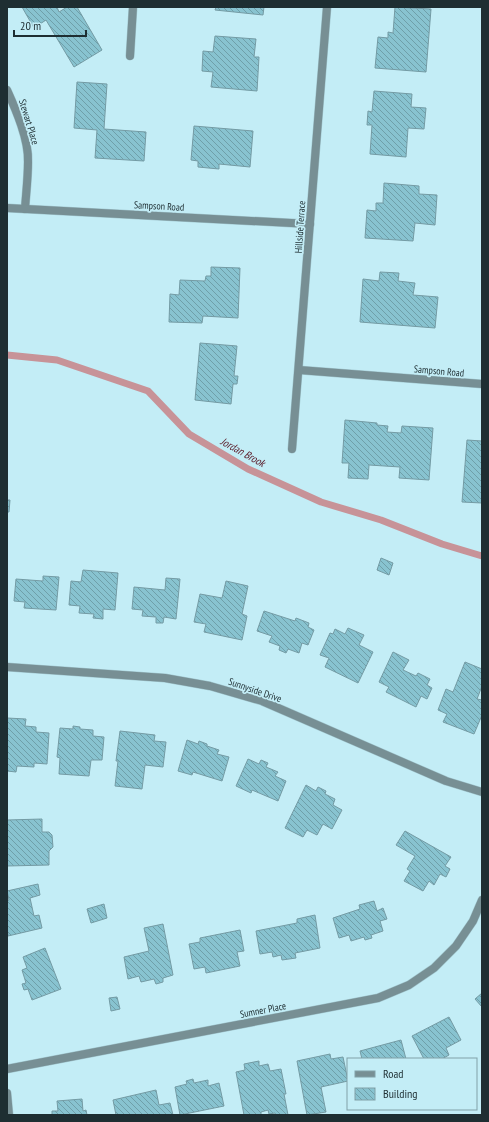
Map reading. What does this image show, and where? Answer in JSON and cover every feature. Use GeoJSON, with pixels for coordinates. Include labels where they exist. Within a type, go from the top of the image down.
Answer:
{"type":"FeatureCollection","features":[{"type":"Feature","properties":{"kind":"street"},"geometry":{"type":"LineString","coordinates":[[130,56],[133,7]]}},
{"type":"Feature","properties":{"kind":"street","name":"Hillside Terrace"},"geometry":{"type":"LineString","coordinates":[[292,449],[327,7]]}},
{"type":"Feature","properties":{"kind":"street","name":"Stewart Place"},"geometry":{"type":"LineString","coordinates":[[7,90],[26,142],[28,161],[25,209]]}},
{"type":"Feature","properties":{"kind":"street","name":"Sampson Road"},"geometry":{"type":"LineString","coordinates":[[7,208],[310,224]]}},
{"type":"Feature","properties":{"kind":"street","name":"Sampson Road"},"geometry":{"type":"LineString","coordinates":[[299,370],[482,384]]}},
{"type":"Feature","properties":{"kind":"street","name":"Sunnyside Drive"},"geometry":{"type":"LineString","coordinates":[[7,667],[165,678],[210,686],[262,701],[446,781],[482,792]]}},
{"type":"Feature","properties":{"kind":"street","name":"Sumner Place"},"geometry":{"type":"LineString","coordinates":[[7,1069],[378,998],[409,985],[434,968],[456,946],[473,921],[482,900]]}},
{"type":"Feature","properties":{"kind":"street"},"geometry":{"type":"LineString","coordinates":[[7,1093],[9,1115]]}},
{"type":"Feature","properties":{"kind":"building"},"geometry":{"type":"Polygon","coordinates":[[[22,7],[57,7],[59,12],[67,7],[77,7],[102,50],[74,67],[46,20],[34,28],[22,7]]]}},
{"type":"Feature","properties":{"kind":"building"},"geometry":{"type":"Polygon","coordinates":[[[216,7],[264,7],[263,15],[215,10],[216,7]]]}},
{"type":"Feature","properties":{"kind":"building"},"geometry":{"type":"Polygon","coordinates":[[[395,7],[431,9],[426,72],[375,68],[378,37],[388,38],[388,32],[393,33],[395,7]]]}},
{"type":"Feature","properties":{"kind":"building"},"geometry":{"type":"Polygon","coordinates":[[[215,36],[256,39],[254,57],[259,57],[257,91],[211,87],[213,72],[202,71],[203,51],[213,52],[215,36]]]}},
{"type":"Feature","properties":{"kind":"building"},"geometry":{"type":"Polygon","coordinates":[[[77,82],[107,84],[104,129],[146,132],[144,161],[95,158],[97,130],[74,128],[77,82]]]}},
{"type":"Feature","properties":{"kind":"building"},"geometry":{"type":"Polygon","coordinates":[[[374,91],[412,94],[411,107],[426,108],[424,129],[408,128],[406,157],[370,154],[372,125],[367,125],[368,111],[372,112],[374,91]]]}},
{"type":"Feature","properties":{"kind":"building"},"geometry":{"type":"Polygon","coordinates":[[[194,126],[253,131],[250,167],[219,164],[219,169],[198,167],[198,161],[191,160],[194,126]]]}},
{"type":"Feature","properties":{"kind":"building"},"geometry":{"type":"Polygon","coordinates":[[[384,183],[419,186],[419,194],[437,195],[435,225],[415,223],[413,241],[365,238],[367,210],[376,211],[376,203],[383,203],[384,183]]]}},
{"type":"Feature","properties":{"kind":"building"},"geometry":{"type":"Polygon","coordinates":[[[211,267],[240,268],[238,318],[203,316],[202,323],[169,322],[170,294],[179,295],[180,280],[205,281],[206,276],[211,276],[211,267]]]}},
{"type":"Feature","properties":{"kind":"building"},"geometry":{"type":"Polygon","coordinates":[[[380,272],[399,273],[398,281],[415,283],[413,295],[438,297],[435,328],[360,322],[363,279],[379,281],[380,272]]]}},
{"type":"Feature","properties":{"kind":"building"},"geometry":{"type":"Polygon","coordinates":[[[200,343],[237,346],[234,376],[238,376],[237,384],[233,384],[231,404],[195,400],[200,343]]]}},
{"type":"Feature","properties":{"kind":"building"},"geometry":{"type":"Polygon","coordinates":[[[345,420],[377,423],[377,425],[388,426],[387,432],[401,433],[402,426],[433,428],[429,480],[399,478],[400,467],[369,465],[368,479],[348,478],[349,463],[342,463],[345,420]]]}},
{"type":"Feature","properties":{"kind":"building"},"geometry":{"type":"Polygon","coordinates":[[[467,440],[482,441],[482,503],[462,502],[467,440]]]}},
{"type":"Feature","properties":{"kind":"building"},"geometry":{"type":"Polygon","coordinates":[[[7,500],[10,500],[9,512],[7,512],[7,500]]]}},
{"type":"Feature","properties":{"kind":"building"},"geometry":{"type":"Polygon","coordinates":[[[381,558],[393,563],[389,575],[377,570],[381,558]]]}},
{"type":"Feature","properties":{"kind":"building"},"geometry":{"type":"Polygon","coordinates":[[[83,570],[118,573],[115,610],[103,609],[103,619],[93,618],[94,614],[79,613],[80,606],[69,605],[71,581],[81,582],[83,570]]]}},
{"type":"Feature","properties":{"kind":"building"},"geometry":{"type":"Polygon","coordinates":[[[43,576],[59,577],[56,610],[24,608],[25,602],[14,601],[16,579],[43,581],[43,576]]]}},
{"type":"Feature","properties":{"kind":"building"},"geometry":{"type":"Polygon","coordinates":[[[166,578],[180,579],[176,619],[164,617],[163,623],[156,623],[156,617],[142,616],[143,610],[132,609],[134,587],[165,590],[166,578]]]}},
{"type":"Feature","properties":{"kind":"building"},"geometry":{"type":"Polygon","coordinates":[[[226,581],[248,586],[242,614],[247,616],[242,640],[204,632],[206,624],[194,622],[200,594],[222,598],[226,581]]]}},
{"type":"Feature","properties":{"kind":"building"},"geometry":{"type":"Polygon","coordinates":[[[264,611],[295,621],[296,618],[309,623],[308,627],[314,630],[308,645],[302,643],[299,653],[288,649],[286,653],[279,650],[280,646],[269,642],[272,636],[257,631],[264,611]]]}},
{"type":"Feature","properties":{"kind":"building"},"geometry":{"type":"Polygon","coordinates":[[[348,628],[364,635],[359,645],[373,652],[358,683],[325,667],[329,658],[320,655],[330,633],[333,634],[335,629],[345,634],[348,628]]]}},
{"type":"Feature","properties":{"kind":"building"},"geometry":{"type":"Polygon","coordinates":[[[393,652],[409,660],[403,670],[416,676],[418,673],[430,679],[427,685],[432,688],[427,699],[421,696],[416,707],[386,692],[389,687],[379,682],[393,652]]]}},
{"type":"Feature","properties":{"kind":"building"},"geometry":{"type":"Polygon","coordinates":[[[465,662],[482,669],[482,686],[477,699],[482,700],[482,715],[474,734],[443,722],[447,714],[438,710],[446,689],[453,692],[465,662]]]}},
{"type":"Feature","properties":{"kind":"building"},"geometry":{"type":"Polygon","coordinates":[[[7,718],[26,719],[25,726],[36,727],[36,732],[49,733],[47,764],[34,763],[34,767],[17,766],[16,772],[7,771],[7,718]]]}},
{"type":"Feature","properties":{"kind":"building"},"geometry":{"type":"Polygon","coordinates":[[[73,726],[80,727],[80,729],[93,730],[93,736],[104,737],[102,760],[91,760],[89,776],[59,774],[60,758],[57,757],[60,728],[73,729],[73,726]]]}},
{"type":"Feature","properties":{"kind":"building"},"geometry":{"type":"Polygon","coordinates":[[[120,731],[155,735],[154,741],[166,742],[163,767],[145,765],[142,789],[115,786],[118,761],[116,761],[120,731]]]}},
{"type":"Feature","properties":{"kind":"building"},"geometry":{"type":"Polygon","coordinates":[[[187,740],[198,744],[199,741],[207,744],[207,746],[219,750],[217,754],[229,757],[222,781],[193,772],[192,775],[178,771],[187,740]]]}},
{"type":"Feature","properties":{"kind":"building"},"geometry":{"type":"Polygon","coordinates":[[[248,759],[259,764],[261,760],[268,763],[266,767],[278,772],[275,776],[286,781],[278,801],[252,790],[251,793],[236,786],[248,759]]]}},
{"type":"Feature","properties":{"kind":"building"},"geometry":{"type":"Polygon","coordinates":[[[306,785],[316,791],[318,787],[326,791],[325,794],[335,799],[333,805],[342,810],[332,829],[323,824],[317,835],[307,830],[303,837],[285,828],[306,785]]]}},
{"type":"Feature","properties":{"kind":"building"},"geometry":{"type":"Polygon","coordinates":[[[42,819],[42,832],[49,832],[52,835],[53,847],[49,851],[49,865],[7,866],[7,820],[42,819]]]}},
{"type":"Feature","properties":{"kind":"building"},"geometry":{"type":"Polygon","coordinates":[[[405,831],[451,857],[445,866],[450,869],[446,877],[440,874],[434,885],[429,881],[423,891],[404,881],[410,871],[407,869],[415,856],[396,845],[405,831]]]}},
{"type":"Feature","properties":{"kind":"building"},"geometry":{"type":"Polygon","coordinates":[[[38,884],[40,895],[30,898],[34,916],[39,915],[42,928],[8,936],[7,901],[9,900],[7,891],[38,884]]]}},
{"type":"Feature","properties":{"kind":"building"},"geometry":{"type":"Polygon","coordinates":[[[374,901],[377,911],[383,908],[387,919],[380,921],[383,931],[371,935],[372,938],[365,940],[364,937],[351,941],[349,935],[339,938],[333,918],[360,909],[359,905],[374,901]]]}},
{"type":"Feature","properties":{"kind":"building"},"geometry":{"type":"Polygon","coordinates":[[[104,904],[107,918],[91,923],[87,909],[104,904]]]}},
{"type":"Feature","properties":{"kind":"building"},"geometry":{"type":"Polygon","coordinates":[[[315,915],[320,948],[295,953],[296,958],[282,960],[281,955],[273,957],[272,952],[260,954],[256,931],[297,923],[297,919],[315,915]]]}},
{"type":"Feature","properties":{"kind":"building"},"geometry":{"type":"Polygon","coordinates":[[[163,924],[173,975],[163,978],[163,982],[156,984],[154,979],[141,982],[139,976],[128,979],[124,957],[149,951],[144,928],[163,924]]]}},
{"type":"Feature","properties":{"kind":"building"},"geometry":{"type":"Polygon","coordinates":[[[240,930],[244,951],[237,952],[240,966],[206,973],[205,967],[194,969],[189,944],[200,942],[200,938],[240,930]]]}},
{"type":"Feature","properties":{"kind":"building"},"geometry":{"type":"Polygon","coordinates":[[[45,948],[61,989],[32,1000],[28,989],[24,990],[22,984],[26,983],[22,970],[27,968],[23,957],[45,948]]]}},
{"type":"Feature","properties":{"kind":"building"},"geometry":{"type":"Polygon","coordinates":[[[482,993],[482,1007],[475,999],[482,993]]]}},
{"type":"Feature","properties":{"kind":"building"},"geometry":{"type":"Polygon","coordinates":[[[117,997],[120,1009],[111,1011],[109,998],[117,997]]]}},
{"type":"Feature","properties":{"kind":"building"},"geometry":{"type":"Polygon","coordinates":[[[449,1017],[461,1040],[446,1048],[449,1055],[444,1058],[423,1058],[412,1036],[449,1017]]]}},
{"type":"Feature","properties":{"kind":"building"},"geometry":{"type":"Polygon","coordinates":[[[401,1040],[406,1058],[362,1058],[360,1051],[401,1040]]]}},
{"type":"Feature","properties":{"kind":"building"},"geometry":{"type":"Polygon","coordinates":[[[330,1054],[331,1059],[343,1057],[347,1081],[321,1087],[326,1112],[307,1115],[297,1061],[330,1054]]]}},
{"type":"Feature","properties":{"kind":"building"},"geometry":{"type":"Polygon","coordinates":[[[259,1061],[259,1066],[268,1064],[270,1071],[281,1069],[288,1115],[276,1115],[275,1113],[269,1114],[268,1110],[261,1112],[261,1115],[244,1115],[236,1072],[245,1070],[244,1064],[259,1061]]]}},
{"type":"Feature","properties":{"kind":"building"},"geometry":{"type":"Polygon","coordinates":[[[193,1079],[194,1083],[208,1080],[208,1086],[219,1083],[224,1106],[180,1115],[175,1087],[187,1084],[186,1081],[193,1079]]]}},
{"type":"Feature","properties":{"kind":"building"},"geometry":{"type":"Polygon","coordinates":[[[156,1090],[159,1105],[170,1103],[173,1115],[116,1115],[113,1100],[156,1090]]]}},
{"type":"Feature","properties":{"kind":"building"},"geometry":{"type":"Polygon","coordinates":[[[82,1099],[83,1111],[86,1110],[87,1115],[52,1115],[52,1111],[58,1111],[57,1101],[82,1099]]]}},
{"type":"Feature","properties":{"kind":"waterway","name":"Jordan Brook"},"geometry":{"type":"LineString","coordinates":[[7,355],[57,360],[148,391],[189,434],[248,469],[321,502],[381,520],[442,544],[482,556]]}}]}
